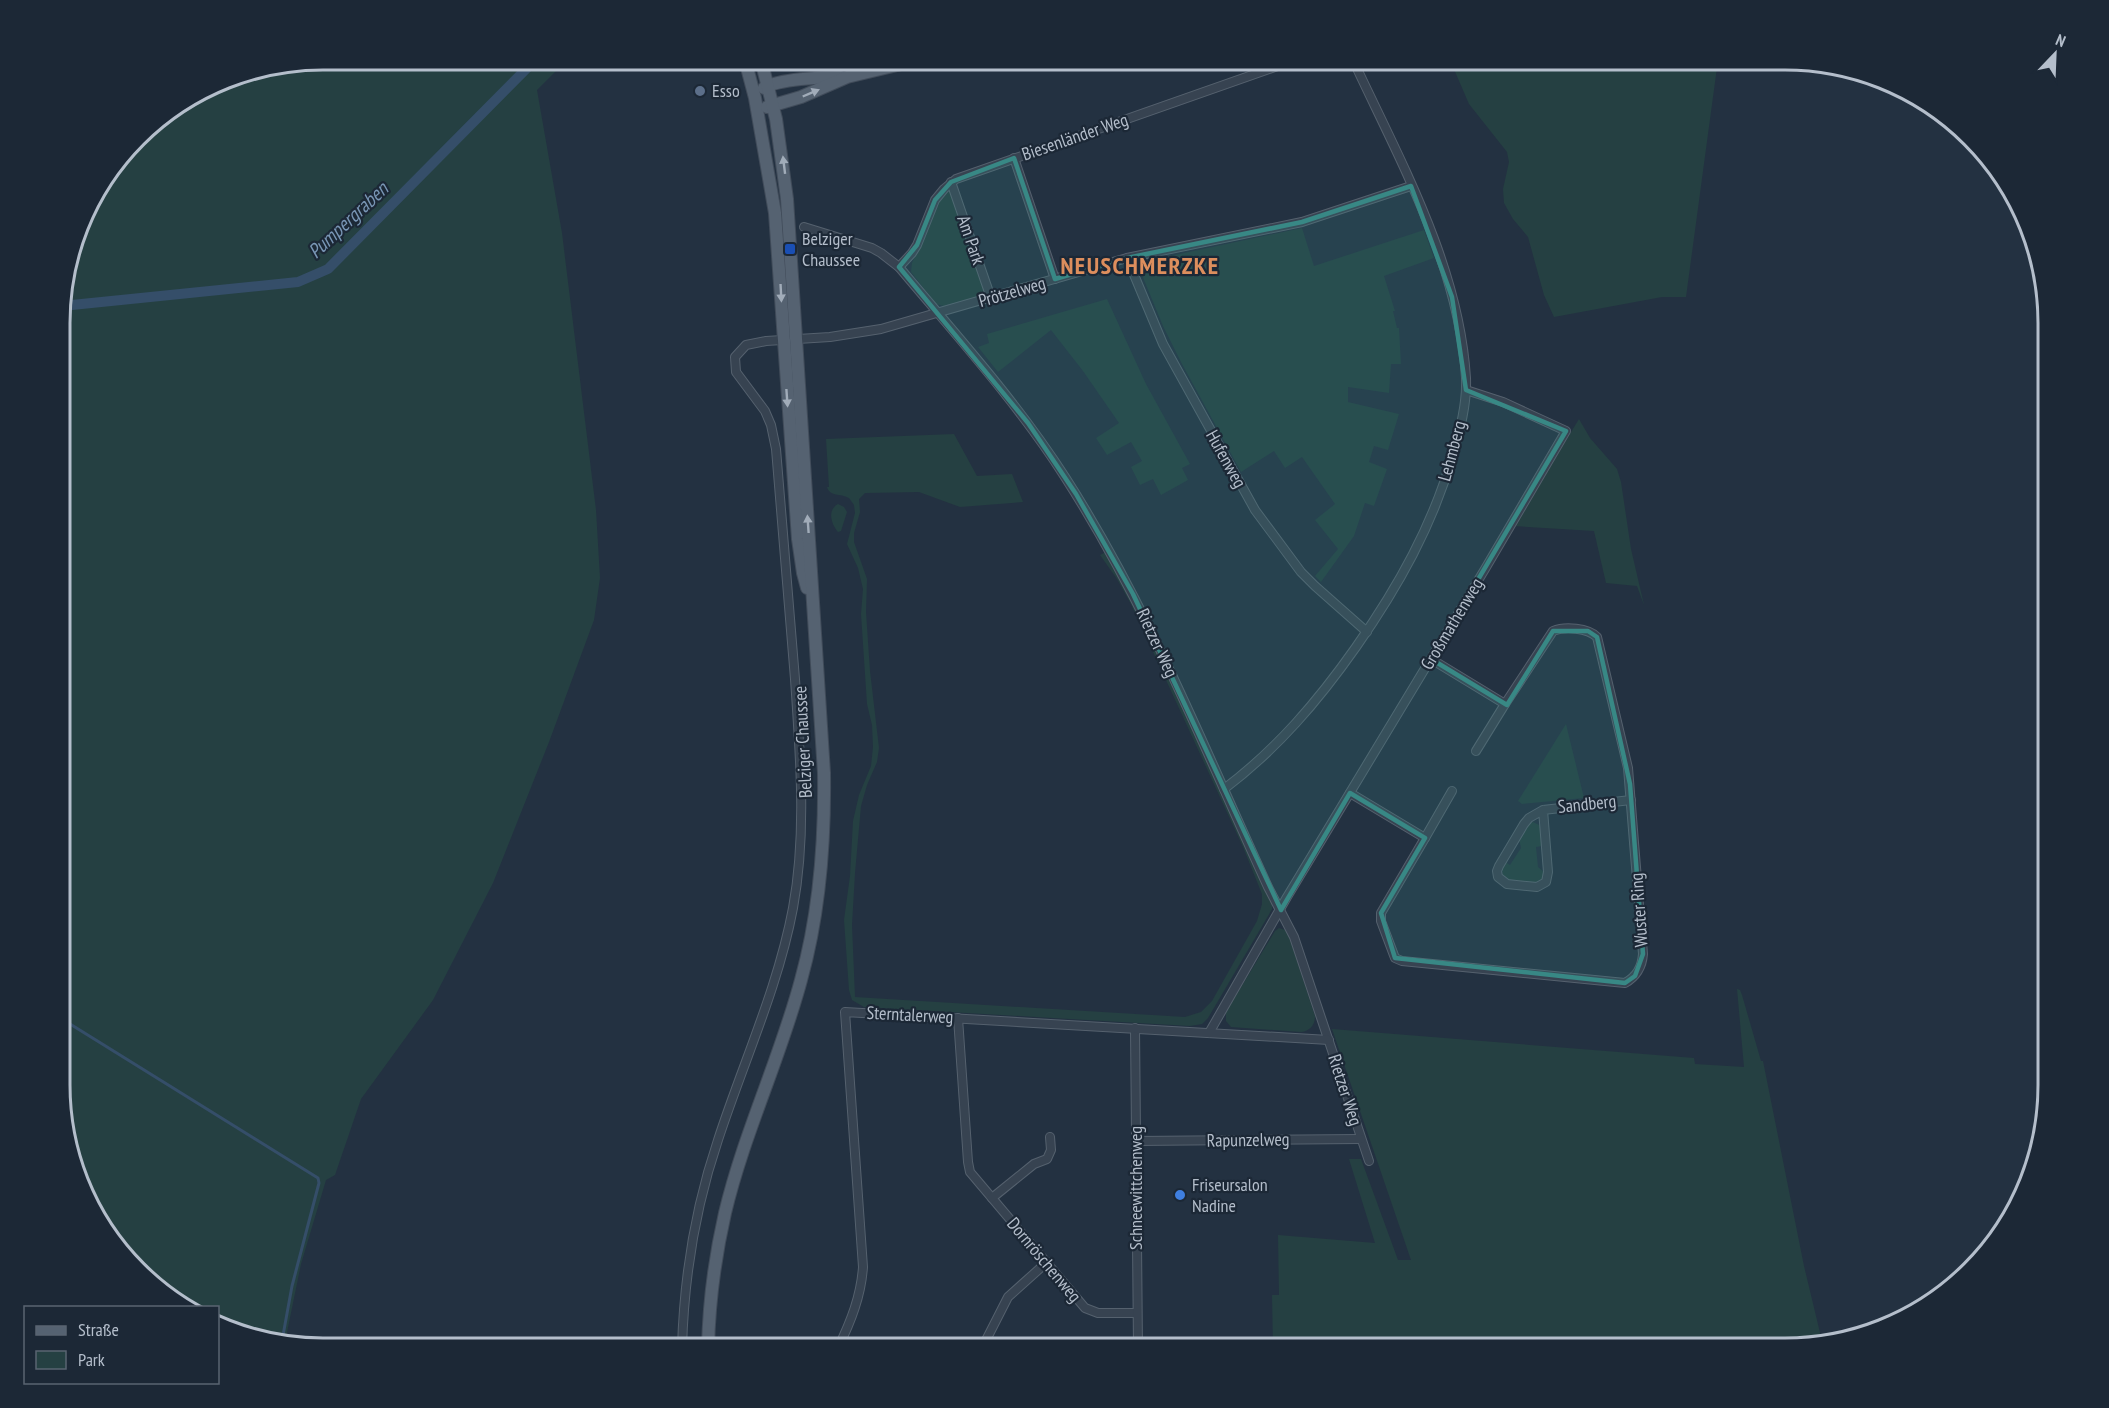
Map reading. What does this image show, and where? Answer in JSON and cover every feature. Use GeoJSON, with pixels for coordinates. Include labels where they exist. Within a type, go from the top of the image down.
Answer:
{"type":"FeatureCollection","features":[{"type":"Feature","properties":{"kind":"main road","name":"Belziger Chaussee"},"geometry":{"type":"LineString","coordinates":[[709,1338],[714,1269],[726,1211],[794,1005],[813,932],[820,880],[824,807],[824,773],[812,603],[790,340],[775,213],[756,103],[748,70]]}},
{"type":"Feature","properties":{"kind":"main road","name":"Belziger Chaussee"},"geometry":{"type":"LineString","coordinates":[[764,70],[784,166],[787,199],[790,340]]}},
{"type":"Feature","properties":{"kind":"main road"},"geometry":{"type":"LineString","coordinates":[[847,77],[823,77],[768,85],[756,103],[773,106],[801,97],[847,77],[876,70]]}},
{"type":"Feature","properties":{"kind":"street","name":"Biesenländer Weg"},"geometry":{"type":"LineString","coordinates":[[899,267],[917,245],[935,200],[951,182],[1266,70]]}},
{"type":"Feature","properties":{"kind":"street","name":"Lehmberg"},"geometry":{"type":"LineString","coordinates":[[1224,789],[1246,772],[1295,725],[1367,632],[1407,567],[1434,513],[1458,435],[1466,390],[1463,355],[1452,297],[1434,240],[1358,70]]}},
{"type":"Feature","properties":{"kind":"street"},"geometry":{"type":"LineString","coordinates":[[1014,158],[1055,279]]}},
{"type":"Feature","properties":{"kind":"street","name":"Am Park"},"geometry":{"type":"LineString","coordinates":[[951,182],[991,298]]}},
{"type":"Feature","properties":{"kind":"street","name":"Prötzelweg"},"geometry":{"type":"LineString","coordinates":[[683,1338],[685,1289],[699,1205],[717,1141],[777,972],[789,928],[798,876],[801,825],[800,746],[776,449],[765,411],[739,376],[735,366],[735,357],[746,345],[759,342],[856,334],[900,325],[1127,258],[1292,225],[1411,186]]}},
{"type":"Feature","properties":{"kind":"street","name":"Rietzer Weg"},"geometry":{"type":"LineString","coordinates":[[804,227],[872,248],[899,267],[1028,423],[1076,494],[1130,587],[1293,937],[1369,1161]]}},
{"type":"Feature","properties":{"kind":"street","name":"Hufenweg"},"geometry":{"type":"LineString","coordinates":[[1127,258],[1163,345],[1255,510],[1301,572],[1367,632]]}},
{"type":"Feature","properties":{"kind":"street","name":"Großmathenweg"},"geometry":{"type":"LineString","coordinates":[[1281,910],[1566,431],[1503,402],[1466,390]]}},
{"type":"Feature","properties":{"kind":"street","name":"Wuster Ring"},"geometry":{"type":"LineString","coordinates":[[1452,791],[1381,913],[1381,921],[1395,958],[1402,961],[1625,983],[1635,976],[1640,969],[1643,954],[1631,800],[1625,754],[1598,640],[1592,632],[1562,628],[1553,631],[1476,751]]}},
{"type":"Feature","properties":{"kind":"street"},"geometry":{"type":"LineString","coordinates":[[1431,659],[1505,704]]}},
{"type":"Feature","properties":{"kind":"street"},"geometry":{"type":"LineString","coordinates":[[1350,792],[1425,838]]}},
{"type":"Feature","properties":{"kind":"street","name":"Sandberg"},"geometry":{"type":"LineString","coordinates":[[1543,810],[1548,872],[1546,882],[1537,887],[1502,882],[1497,871],[1499,866],[1529,818],[1543,810],[1631,800]]}},
{"type":"Feature","properties":{"kind":"street"},"geometry":{"type":"LineString","coordinates":[[1209,1033],[1281,910]]}},
{"type":"Feature","properties":{"kind":"street","name":"Sterntalerweg"},"geometry":{"type":"LineString","coordinates":[[842,1338],[858,1302],[863,1267],[845,1012],[1329,1040]]}},
{"type":"Feature","properties":{"kind":"street","name":"Dornröschenweg"},"geometry":{"type":"LineString","coordinates":[[958,1018],[970,1172],[1089,1310],[1098,1313],[1137,1313]]}},
{"type":"Feature","properties":{"kind":"street","name":"Schneewittchenweg"},"geometry":{"type":"LineString","coordinates":[[1135,1028],[1138,1338]]}},
{"type":"Feature","properties":{"kind":"street"},"geometry":{"type":"LineString","coordinates":[[992,1198],[1034,1164],[1047,1159],[1051,1150],[1050,1137]]}},
{"type":"Feature","properties":{"kind":"street","name":"Rapunzelweg"},"geometry":{"type":"LineString","coordinates":[[1136,1142],[1360,1138]]}},
{"type":"Feature","properties":{"kind":"street"},"geometry":{"type":"LineString","coordinates":[[987,1338],[1008,1297],[1047,1262]]}},
{"type":"Feature","properties":{"kind":"highlighted area"},"geometry":{"type":"Polygon","coordinates":[[[1014,158],[1055,279],[1127,258],[1302,222],[1411,186],[1452,297],[1466,390],[1566,431],[1431,659],[1507,705],[1553,631],[1588,631],[1597,637],[1630,784],[1643,954],[1635,976],[1625,983],[1395,958],[1381,913],[1425,838],[1350,793],[1281,910],[1133,594],[1076,494],[1028,423],[899,267],[917,245],[935,200],[951,182],[1014,158]]]}},
{"type":"Feature","properties":{"kind":"green space"},"geometry":{"type":"Polygon","coordinates":[[[557,70],[537,90],[562,233],[596,510],[600,578],[594,620],[493,883],[433,1000],[361,1099],[335,1175],[326,1180],[301,1264],[287,1334],[258,1329],[227,1318],[219,1314],[219,1306],[197,1304],[157,1275],[133,1251],[113,1225],[90,1181],[75,1134],[70,1084],[70,324],[75,274],[84,242],[104,197],[133,157],[157,133],[183,113],[227,90],[274,75],[307,71],[557,70]]]}},
{"type":"Feature","properties":{"kind":"green space"},"geometry":{"type":"Polygon","coordinates":[[[1454,70],[1717,70],[1686,297],[1662,297],[1554,317],[1544,295],[1528,237],[1513,219],[1504,203],[1503,189],[1509,162],[1507,152],[1469,104],[1454,70]]]}},
{"type":"Feature","properties":{"kind":"green space"},"geometry":{"type":"Polygon","coordinates":[[[946,190],[951,193],[987,296],[947,307],[936,304],[911,272],[912,263],[937,203],[946,190]]]}},
{"type":"Feature","properties":{"kind":"green space"},"geometry":{"type":"Polygon","coordinates":[[[1302,228],[1314,266],[1424,230],[1434,258],[1384,276],[1395,311],[1393,311],[1397,328],[1399,328],[1401,364],[1391,364],[1389,393],[1348,387],[1348,402],[1399,414],[1388,450],[1374,446],[1369,462],[1387,469],[1374,506],[1365,503],[1354,536],[1321,582],[1315,576],[1338,549],[1315,520],[1335,504],[1302,457],[1285,468],[1274,451],[1241,472],[1163,326],[1137,263],[1302,228]]]}},
{"type":"Feature","properties":{"kind":"green space"},"geometry":{"type":"Polygon","coordinates":[[[1107,299],[1146,384],[1190,464],[1182,468],[1188,480],[1161,495],[1153,479],[1140,485],[1131,467],[1142,461],[1131,442],[1107,455],[1096,438],[1119,423],[1051,330],[998,372],[978,347],[989,343],[987,334],[1107,299]]]}},
{"type":"Feature","properties":{"kind":"green space"},"geometry":{"type":"Polygon","coordinates":[[[1579,419],[1590,438],[1617,469],[1631,549],[1644,605],[1637,586],[1606,583],[1594,531],[1514,526],[1579,419]]]}},
{"type":"Feature","properties":{"kind":"green space"},"geometry":{"type":"Polygon","coordinates":[[[954,434],[977,476],[1012,474],[1023,502],[960,507],[919,492],[865,493],[859,499],[860,512],[854,542],[867,579],[866,612],[870,671],[879,748],[877,762],[861,806],[852,925],[855,997],[1185,1017],[1201,1012],[1212,1001],[1257,921],[1262,904],[1262,894],[1243,847],[1131,604],[1100,555],[1106,552],[1124,583],[1170,679],[1272,902],[1272,909],[1268,916],[1208,1018],[1202,1024],[1190,1026],[864,1007],[852,1000],[849,990],[844,920],[850,876],[853,821],[859,795],[871,766],[872,725],[867,704],[861,614],[863,589],[858,568],[847,544],[855,513],[854,505],[849,498],[833,494],[828,490],[826,439],[954,434]]]}},
{"type":"Feature","properties":{"kind":"green space"},"geometry":{"type":"Polygon","coordinates":[[[838,504],[847,512],[841,531],[838,532],[831,513],[838,504]]]}},
{"type":"Feature","properties":{"kind":"green space"},"geometry":{"type":"Polygon","coordinates":[[[1566,724],[1584,798],[1522,804],[1518,801],[1566,724]]]}},
{"type":"Feature","properties":{"kind":"green space"},"geometry":{"type":"Polygon","coordinates":[[[1533,822],[1541,826],[1542,846],[1536,847],[1538,867],[1545,873],[1543,879],[1539,881],[1518,883],[1503,877],[1502,869],[1505,862],[1510,865],[1521,848],[1519,839],[1529,824],[1533,822]]]}},
{"type":"Feature","properties":{"kind":"green space"},"geometry":{"type":"Polygon","coordinates":[[[1279,928],[1288,933],[1315,1016],[1313,1025],[1301,1032],[1231,1027],[1226,1021],[1226,1012],[1279,928]]]}},
{"type":"Feature","properties":{"kind":"green space"},"geometry":{"type":"Polygon","coordinates":[[[1737,989],[1742,995],[1761,1061],[1763,1061],[1804,1266],[1820,1335],[1785,1338],[1273,1338],[1272,1295],[1279,1295],[1278,1235],[1375,1243],[1349,1159],[1361,1159],[1398,1260],[1411,1260],[1332,1029],[1694,1058],[1695,1064],[1744,1067],[1737,989]]]}},
{"type":"Feature","properties":{"kind":"waterway","name":"Pumpergraben"},"geometry":{"type":"LineString","coordinates":[[71,305],[298,282],[328,269],[525,70]]}},
{"type":"Feature","properties":{"kind":"waterway"},"geometry":{"type":"LineString","coordinates":[[70,1024],[318,1178],[319,1183],[292,1286],[283,1334]]}},
{"type":"Feature","properties":{"kind":"place","name":"Esso"},"geometry":{"type":"Point","coordinates":[700,91]}},
{"type":"Feature","properties":{"kind":"place","name":"Belziger Chaussee"},"geometry":{"type":"Point","coordinates":[790,249]}},
{"type":"Feature","properties":{"kind":"place","name":"Friseursalon Nadine"},"geometry":{"type":"Point","coordinates":[1180,1195]}},
{"type":"Feature","properties":{"kind":"district","name":"NEUSCHMERZKE"},"geometry":{"type":"Point","coordinates":[1140,266]}}]}
